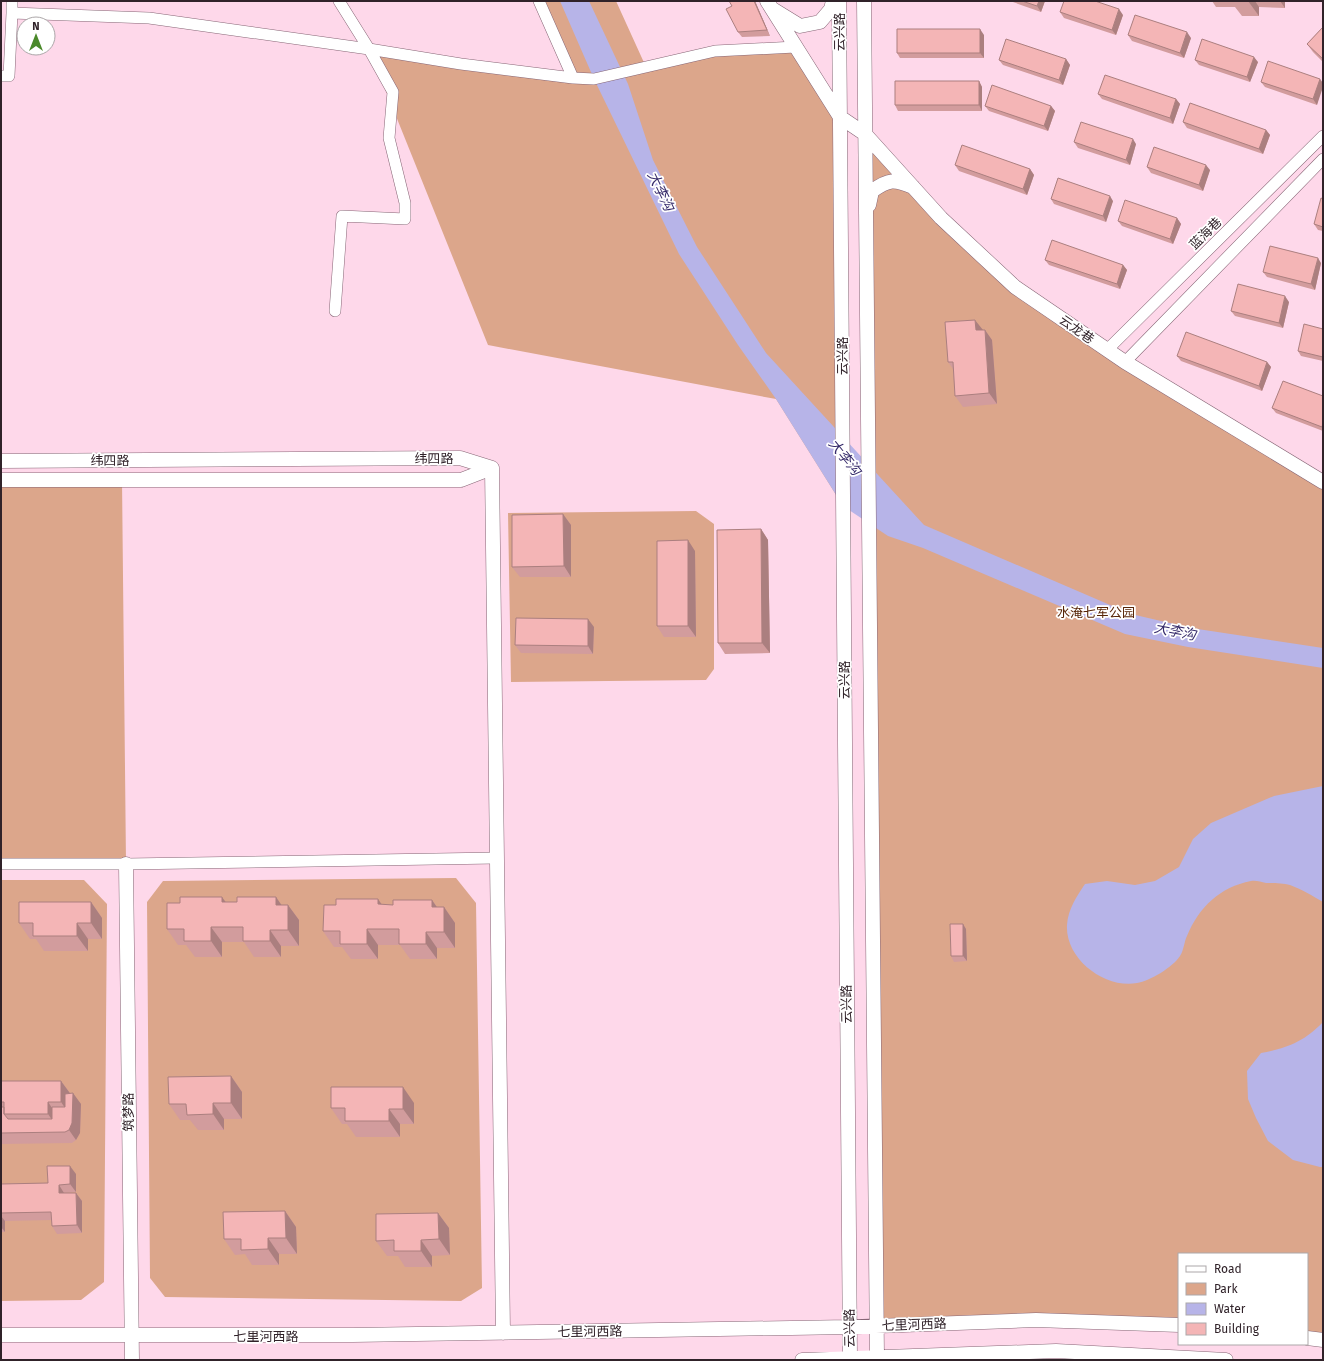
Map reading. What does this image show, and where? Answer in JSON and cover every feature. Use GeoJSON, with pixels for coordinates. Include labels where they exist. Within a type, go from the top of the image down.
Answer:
{"type":"FeatureCollection","features":[{"type":"Feature","properties":{"kind":"street"},"geometry":{"type":"LineString","coordinates":[[1,76],[9,76],[12,1]]}},
{"type":"Feature","properties":{"kind":"street"},"geometry":{"type":"LineString","coordinates":[[335,311],[342,216],[405,219],[405,203],[389,138],[393,92],[369,48],[339,1]]}},
{"type":"Feature","properties":{"kind":"street"},"geometry":{"type":"LineString","coordinates":[[540,1],[573,78]]}},
{"type":"Feature","properties":{"kind":"street"},"geometry":{"type":"LineString","coordinates":[[769,5],[800,26],[820,22],[831,9],[832,1]]}},
{"type":"Feature","properties":{"kind":"street","name":"云兴路"},"geometry":{"type":"LineString","coordinates":[[839,1],[850,1358]]}},
{"type":"Feature","properties":{"kind":"street","name":"云兴路"},"geometry":{"type":"LineString","coordinates":[[864,1],[878,1326],[877,1357]]}},
{"type":"Feature","properties":{"kind":"street"},"geometry":{"type":"LineString","coordinates":[[769,5],[840,117]]}},
{"type":"Feature","properties":{"kind":"street"},"geometry":{"type":"LineString","coordinates":[[12,13],[149,18],[369,48],[461,64],[573,78],[594,79],[715,51],[795,46]]}},
{"type":"Feature","properties":{"kind":"street","name":"云龙巷"},"geometry":{"type":"LineString","coordinates":[[840,117],[865,134],[941,218],[1015,286],[1125,362],[1323,482]]}},
{"type":"Feature","properties":{"kind":"street","name":"蓝海巷"},"geometry":{"type":"LineString","coordinates":[[1107,350],[1323,136]]}},
{"type":"Feature","properties":{"kind":"street"},"geometry":{"type":"LineString","coordinates":[[1125,362],[1323,159]]}},
{"type":"Feature","properties":{"kind":"street"},"geometry":{"type":"LineString","coordinates":[[866,219],[872,191],[882,184],[896,180],[915,188]]}},
{"type":"Feature","properties":{"kind":"street","name":"纬四路"},"geometry":{"type":"LineString","coordinates":[[1,461],[460,458],[492,468]]}},
{"type":"Feature","properties":{"kind":"street"},"geometry":{"type":"LineString","coordinates":[[492,468],[503,1333]]}},
{"type":"Feature","properties":{"kind":"street","name":"纬四路"},"geometry":{"type":"LineString","coordinates":[[1,480],[461,480],[492,468]]}},
{"type":"Feature","properties":{"kind":"street"},"geometry":{"type":"LineString","coordinates":[[1,864],[126,864],[496,858]]}},
{"type":"Feature","properties":{"kind":"street","name":"筑梦路"},"geometry":{"type":"LineString","coordinates":[[126,864],[132,1360]]}},
{"type":"Feature","properties":{"kind":"street","name":"七里河西路"},"geometry":{"type":"LineString","coordinates":[[1,1335],[131,1336],[503,1333],[849,1327],[1036,1320],[1178,1326]]}},
{"type":"Feature","properties":{"kind":"street"},"geometry":{"type":"LineString","coordinates":[[1308,1338],[1323,1340]]}},
{"type":"Feature","properties":{"kind":"street"},"geometry":{"type":"LineString","coordinates":[[802,1360],[1056,1352],[1226,1360]]}},
{"type":"Feature","properties":{"kind":"green space"},"geometry":{"type":"Polygon","coordinates":[[[540,1],[616,1],[646,67],[715,51],[795,47],[840,117],[843,506],[776,399],[488,345],[369,49],[572,78],[540,1]]]}},
{"type":"Feature","properties":{"kind":"green space","name":"水淹七军公园"},"geometry":{"type":"Polygon","coordinates":[[[865,134],[1015,287],[1323,482],[1323,1340],[1308,1338],[1308,1253],[1178,1253],[1178,1325],[878,1326],[865,134]]]}},
{"type":"Feature","properties":{"kind":"green space"},"geometry":{"type":"Polygon","coordinates":[[[1,480],[122,480],[126,864],[1,864],[1,480]]]}},
{"type":"Feature","properties":{"kind":"green space"},"geometry":{"type":"Polygon","coordinates":[[[696,511],[714,524],[714,669],[706,680],[511,682],[508,513],[696,511]]]}},
{"type":"Feature","properties":{"kind":"green space"},"geometry":{"type":"Polygon","coordinates":[[[456,878],[476,903],[482,1288],[461,1301],[165,1297],[150,1278],[147,902],[163,881],[456,878]]]}},
{"type":"Feature","properties":{"kind":"green space"},"geometry":{"type":"Polygon","coordinates":[[[1,880],[84,880],[107,904],[104,1282],[81,1300],[1,1301],[1,880]]]}},
{"type":"Feature","properties":{"kind":"water","name":"大李沟"},"geometry":{"type":"Polygon","coordinates":[[[560,1],[589,1],[628,84],[653,160],[697,247],[766,353],[924,525],[1131,614],[1191,628],[1323,648],[1323,668],[1188,647],[1125,634],[923,548],[888,536],[843,506],[776,399],[738,345],[679,254],[594,79],[560,1]]]}},
{"type":"Feature","properties":{"kind":"water"},"geometry":{"type":"Polygon","coordinates":[[[1323,786],[1323,902],[1290,885],[1251,881],[1220,893],[1204,907],[1192,926],[1181,954],[1177,960],[1167,969],[1142,982],[1125,984],[1112,981],[1089,969],[1080,960],[1068,938],[1067,925],[1071,908],[1085,884],[1107,881],[1135,885],[1155,881],[1179,867],[1193,839],[1211,823],[1274,796],[1323,786]]]}},
{"type":"Feature","properties":{"kind":"water"},"geometry":{"type":"Polygon","coordinates":[[[1323,1022],[1323,1167],[1320,1167],[1293,1160],[1268,1141],[1248,1099],[1247,1071],[1261,1053],[1279,1049],[1295,1043],[1309,1035],[1323,1022]]]}},
{"type":"Feature","properties":{"kind":"building"},"geometry":{"type":"Polygon","coordinates":[[[729,1],[754,1],[767,30],[738,32],[726,9],[732,6],[729,1]]]}},
{"type":"Feature","properties":{"kind":"building"},"geometry":{"type":"Polygon","coordinates":[[[1022,1],[1039,1],[1037,6],[1022,1]]]}},
{"type":"Feature","properties":{"kind":"building"},"geometry":{"type":"Polygon","coordinates":[[[1064,1],[1095,1],[1119,9],[1112,30],[1060,12],[1064,1]]]}},
{"type":"Feature","properties":{"kind":"building"},"geometry":{"type":"Polygon","coordinates":[[[1135,15],[1187,32],[1180,53],[1128,35],[1135,15]]]}},
{"type":"Feature","properties":{"kind":"building"},"geometry":{"type":"Polygon","coordinates":[[[1323,27],[1323,59],[1307,44],[1323,27]]]}},
{"type":"Feature","properties":{"kind":"building"},"geometry":{"type":"Polygon","coordinates":[[[897,29],[980,29],[980,53],[897,53],[897,29]]]}},
{"type":"Feature","properties":{"kind":"building"},"geometry":{"type":"Polygon","coordinates":[[[1006,39],[1066,59],[1059,80],[999,60],[1006,39]]]}},
{"type":"Feature","properties":{"kind":"building"},"geometry":{"type":"Polygon","coordinates":[[[1202,39],[1254,57],[1247,77],[1195,60],[1202,39]]]}},
{"type":"Feature","properties":{"kind":"building"},"geometry":{"type":"Polygon","coordinates":[[[1268,61],[1320,79],[1313,99],[1261,82],[1268,61]]]}},
{"type":"Feature","properties":{"kind":"building"},"geometry":{"type":"Polygon","coordinates":[[[1105,75],[1176,99],[1170,118],[1098,94],[1105,75]]]}},
{"type":"Feature","properties":{"kind":"building"},"geometry":{"type":"Polygon","coordinates":[[[895,81],[979,81],[979,105],[895,105],[895,81]]]}},
{"type":"Feature","properties":{"kind":"building"},"geometry":{"type":"Polygon","coordinates":[[[992,85],[1051,106],[1044,126],[985,106],[992,85]]]}},
{"type":"Feature","properties":{"kind":"building"},"geometry":{"type":"Polygon","coordinates":[[[1190,103],[1266,130],[1259,149],[1183,122],[1190,103]]]}},
{"type":"Feature","properties":{"kind":"building"},"geometry":{"type":"Polygon","coordinates":[[[1081,122],[1133,139],[1126,160],[1074,142],[1081,122]]]}},
{"type":"Feature","properties":{"kind":"building"},"geometry":{"type":"Polygon","coordinates":[[[962,145],[1030,169],[1023,189],[955,165],[962,145]]]}},
{"type":"Feature","properties":{"kind":"building"},"geometry":{"type":"Polygon","coordinates":[[[1154,147],[1206,165],[1199,185],[1147,167],[1154,147]]]}},
{"type":"Feature","properties":{"kind":"building"},"geometry":{"type":"Polygon","coordinates":[[[1058,178],[1110,196],[1103,216],[1051,199],[1058,178]]]}},
{"type":"Feature","properties":{"kind":"building"},"geometry":{"type":"Polygon","coordinates":[[[1321,198],[1323,199],[1323,227],[1314,224],[1321,198]]]}},
{"type":"Feature","properties":{"kind":"building"},"geometry":{"type":"Polygon","coordinates":[[[1125,200],[1177,218],[1170,239],[1118,221],[1125,200]]]}},
{"type":"Feature","properties":{"kind":"building"},"geometry":{"type":"Polygon","coordinates":[[[1052,240],[1123,265],[1117,284],[1045,260],[1052,240]]]}},
{"type":"Feature","properties":{"kind":"building"},"geometry":{"type":"Polygon","coordinates":[[[1270,246],[1318,258],[1311,284],[1263,272],[1270,246]]]}},
{"type":"Feature","properties":{"kind":"building"},"geometry":{"type":"Polygon","coordinates":[[[1238,284],[1285,296],[1279,323],[1231,311],[1238,284]]]}},
{"type":"Feature","properties":{"kind":"building"},"geometry":{"type":"Polygon","coordinates":[[[975,320],[976,330],[985,330],[989,393],[955,396],[953,362],[948,362],[945,322],[975,320]]]}},
{"type":"Feature","properties":{"kind":"building"},"geometry":{"type":"Polygon","coordinates":[[[1304,324],[1323,329],[1323,357],[1298,351],[1304,324]]]}},
{"type":"Feature","properties":{"kind":"building"},"geometry":{"type":"Polygon","coordinates":[[[1186,332],[1267,362],[1259,386],[1177,356],[1186,332]]]}},
{"type":"Feature","properties":{"kind":"building"},"geometry":{"type":"Polygon","coordinates":[[[1283,381],[1323,396],[1322,427],[1272,408],[1283,381]]]}},
{"type":"Feature","properties":{"kind":"building"},"geometry":{"type":"Polygon","coordinates":[[[563,514],[564,566],[512,567],[512,515],[563,514]]]}},
{"type":"Feature","properties":{"kind":"building"},"geometry":{"type":"Polygon","coordinates":[[[761,529],[762,643],[718,643],[717,530],[761,529]]]}},
{"type":"Feature","properties":{"kind":"building"},"geometry":{"type":"Polygon","coordinates":[[[688,540],[688,626],[657,626],[657,541],[688,540]]]}},
{"type":"Feature","properties":{"kind":"building"},"geometry":{"type":"Polygon","coordinates":[[[516,618],[588,619],[588,646],[515,645],[516,618]]]}},
{"type":"Feature","properties":{"kind":"building"},"geometry":{"type":"Polygon","coordinates":[[[180,897],[222,897],[222,902],[237,902],[237,897],[276,897],[276,905],[288,905],[288,930],[270,930],[270,941],[243,941],[243,927],[211,927],[211,941],[184,941],[184,929],[167,929],[167,903],[180,903],[180,897]]]}},
{"type":"Feature","properties":{"kind":"building"},"geometry":{"type":"Polygon","coordinates":[[[336,899],[378,899],[378,904],[393,905],[393,900],[432,900],[432,907],[444,907],[444,932],[426,932],[426,944],[399,944],[399,929],[367,929],[367,944],[340,944],[340,931],[323,931],[324,905],[336,905],[336,899]]]}},
{"type":"Feature","properties":{"kind":"building"},"geometry":{"type":"Polygon","coordinates":[[[19,902],[91,902],[91,923],[77,923],[77,936],[33,936],[33,923],[19,923],[19,902]]]}},
{"type":"Feature","properties":{"kind":"building"},"geometry":{"type":"Polygon","coordinates":[[[950,924],[963,924],[963,956],[951,956],[950,924]]]}},
{"type":"Feature","properties":{"kind":"building"},"geometry":{"type":"Polygon","coordinates":[[[231,1076],[231,1103],[213,1103],[213,1114],[187,1115],[186,1104],[169,1104],[168,1077],[231,1076]]]}},
{"type":"Feature","properties":{"kind":"building"},"geometry":{"type":"Polygon","coordinates":[[[1,1081],[61,1081],[61,1102],[48,1102],[48,1114],[4,1114],[4,1102],[1,1102],[1,1081]]]}},
{"type":"Feature","properties":{"kind":"building"},"geometry":{"type":"Polygon","coordinates":[[[331,1087],[403,1087],[403,1109],[389,1109],[389,1121],[345,1121],[345,1108],[331,1108],[331,1087]]]}},
{"type":"Feature","properties":{"kind":"building"},"geometry":{"type":"Polygon","coordinates":[[[73,1093],[72,1123],[69,1130],[65,1132],[1,1133],[1,1107],[4,1107],[4,1114],[8,1119],[52,1119],[52,1107],[65,1107],[65,1094],[73,1093]]]}},
{"type":"Feature","properties":{"kind":"building"},"geometry":{"type":"Polygon","coordinates":[[[47,1166],[70,1166],[70,1184],[59,1185],[59,1193],[76,1193],[77,1225],[52,1226],[51,1212],[1,1213],[1,1184],[48,1183],[47,1166]]]}},
{"type":"Feature","properties":{"kind":"building"},"geometry":{"type":"Polygon","coordinates":[[[285,1211],[286,1238],[268,1238],[268,1249],[241,1250],[241,1239],[224,1239],[223,1212],[285,1211]]]}},
{"type":"Feature","properties":{"kind":"building"},"geometry":{"type":"Polygon","coordinates":[[[438,1213],[439,1239],[421,1240],[421,1251],[394,1251],[394,1240],[376,1241],[376,1214],[438,1213]]]}}]}
